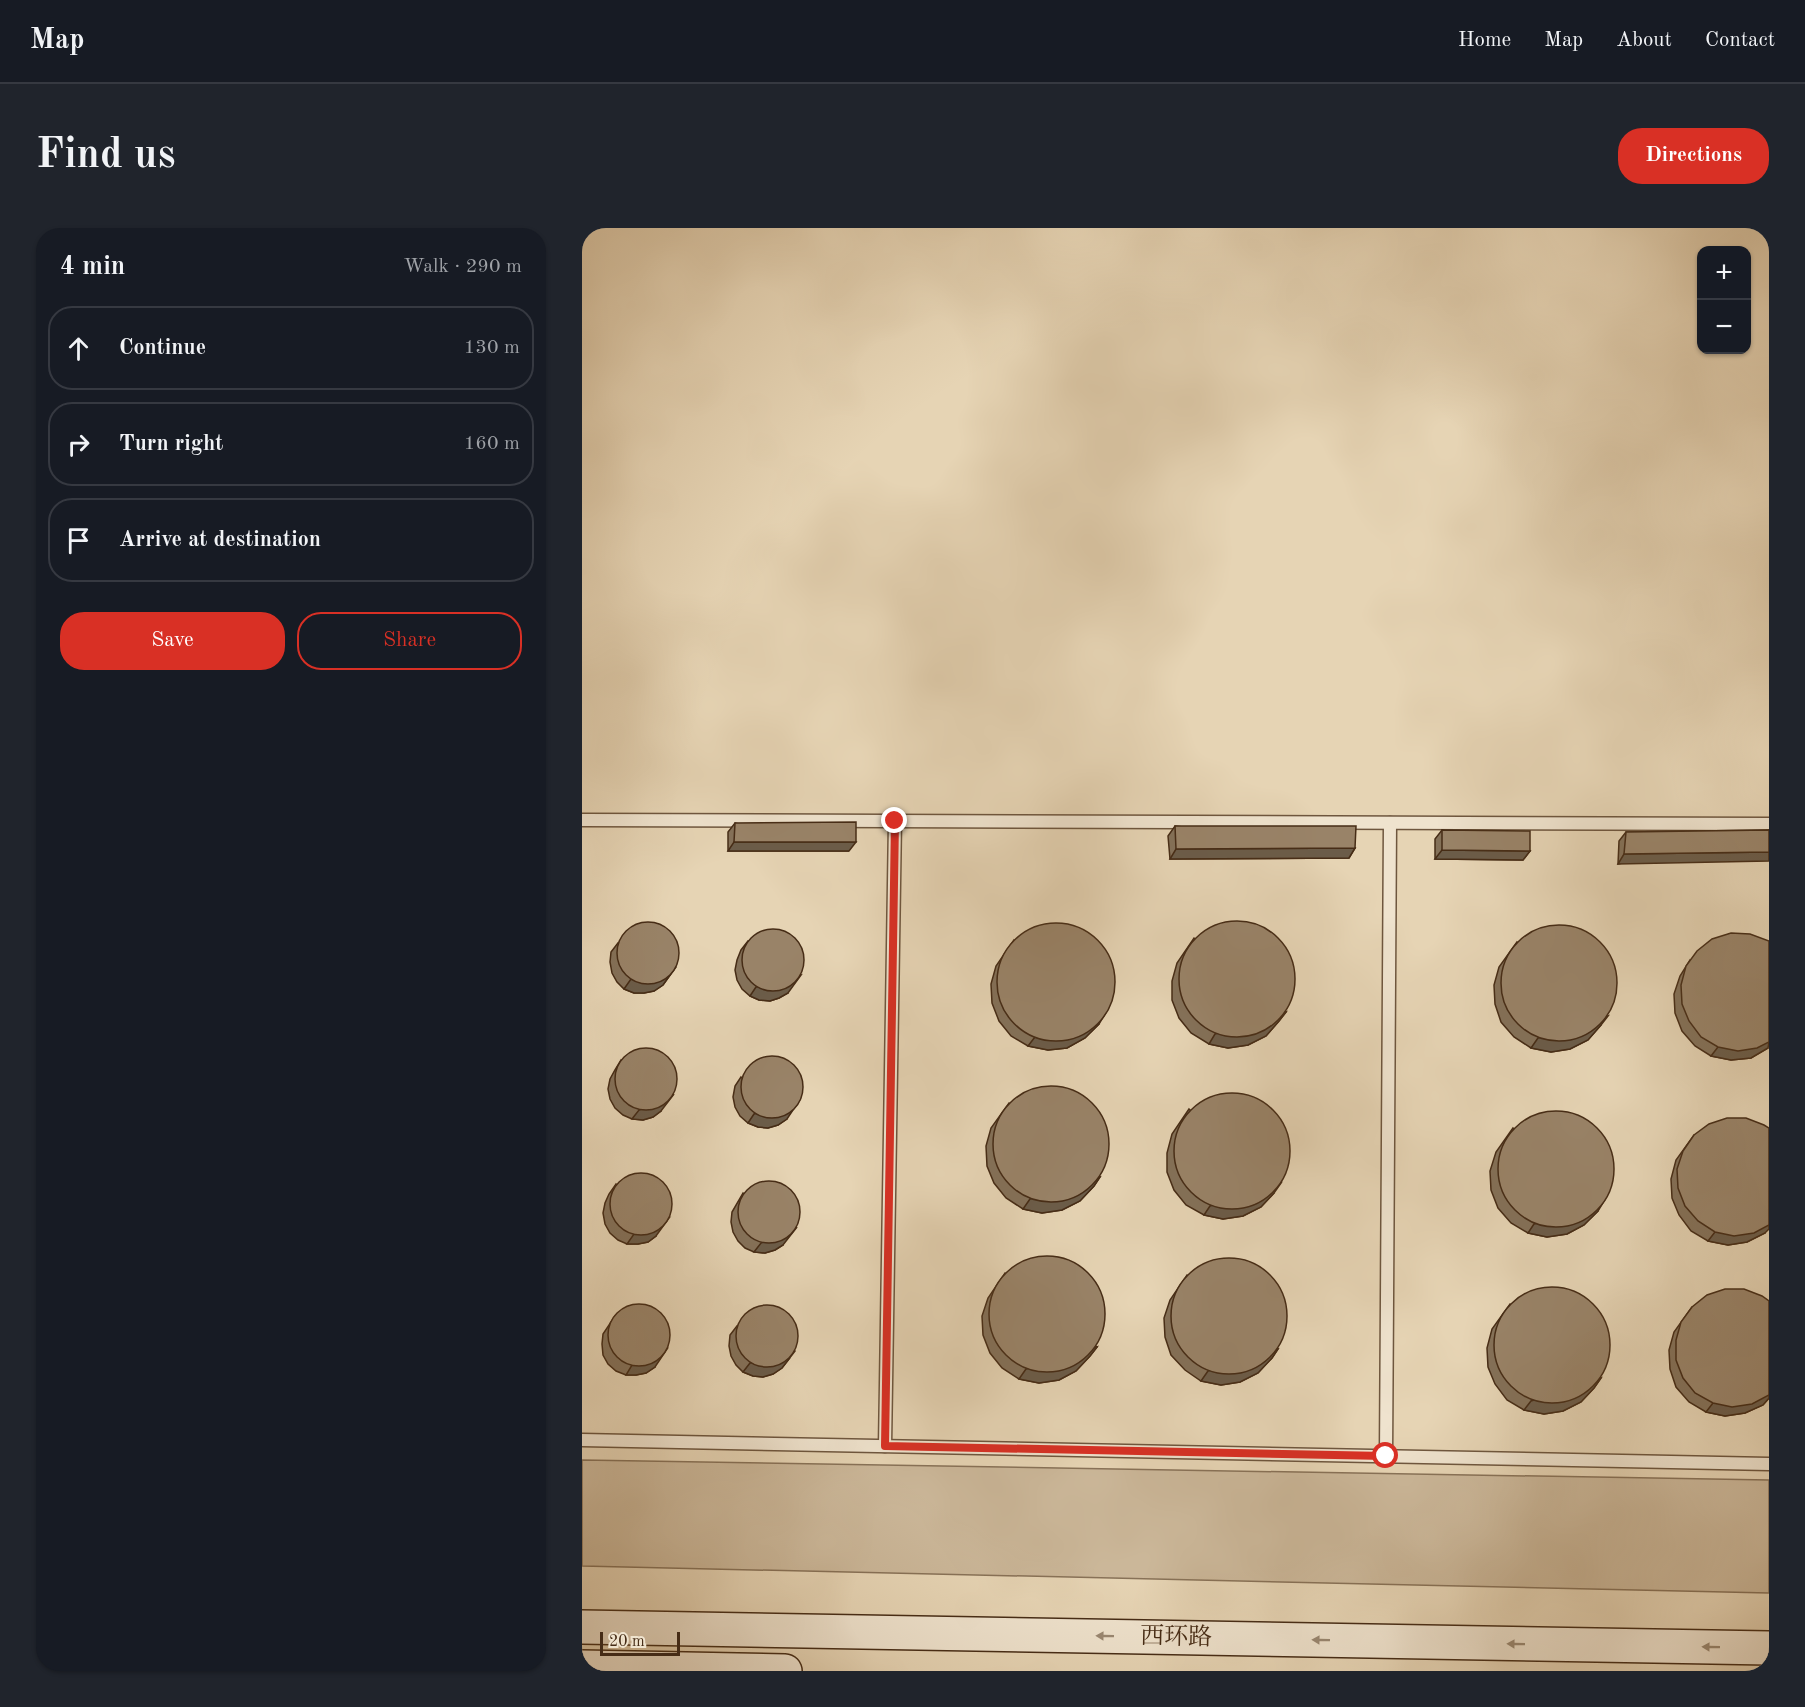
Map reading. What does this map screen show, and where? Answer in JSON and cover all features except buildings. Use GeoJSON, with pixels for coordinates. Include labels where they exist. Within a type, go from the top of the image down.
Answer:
{"type":"FeatureCollection","features":[{"type":"Feature","properties":{"kind":"main road","name":"西环路"},"geometry":{"type":"LineString","coordinates":[[582,1627],[1769,1648]]}},
{"type":"Feature","properties":{"kind":"main road"},"geometry":{"type":"LineString","coordinates":[[582,1667],[785,1671]]}},
{"type":"Feature","properties":{"kind":"lane"},"geometry":{"type":"LineString","coordinates":[[582,820],[1769,824]]}},
{"type":"Feature","properties":{"kind":"lane"},"geometry":{"type":"LineString","coordinates":[[885,1446],[895,821]]}},
{"type":"Feature","properties":{"kind":"lane"},"geometry":{"type":"LineString","coordinates":[[1386,1456],[1390,823]]}},
{"type":"Feature","properties":{"kind":"lane"},"geometry":{"type":"LineString","coordinates":[[582,1440],[1769,1464]]}},
{"type":"Feature","properties":{"kind":"shaded area"},"geometry":{"type":"Polygon","coordinates":[[[582,1460],[1769,1480],[1769,1593],[582,1566],[582,1460]]]}},
{"type":"Feature","properties":{"kind":"route"},"geometry":{"type":"LineString","coordinates":[[895,821],[885,1446],[1386,1456]]}}]}
